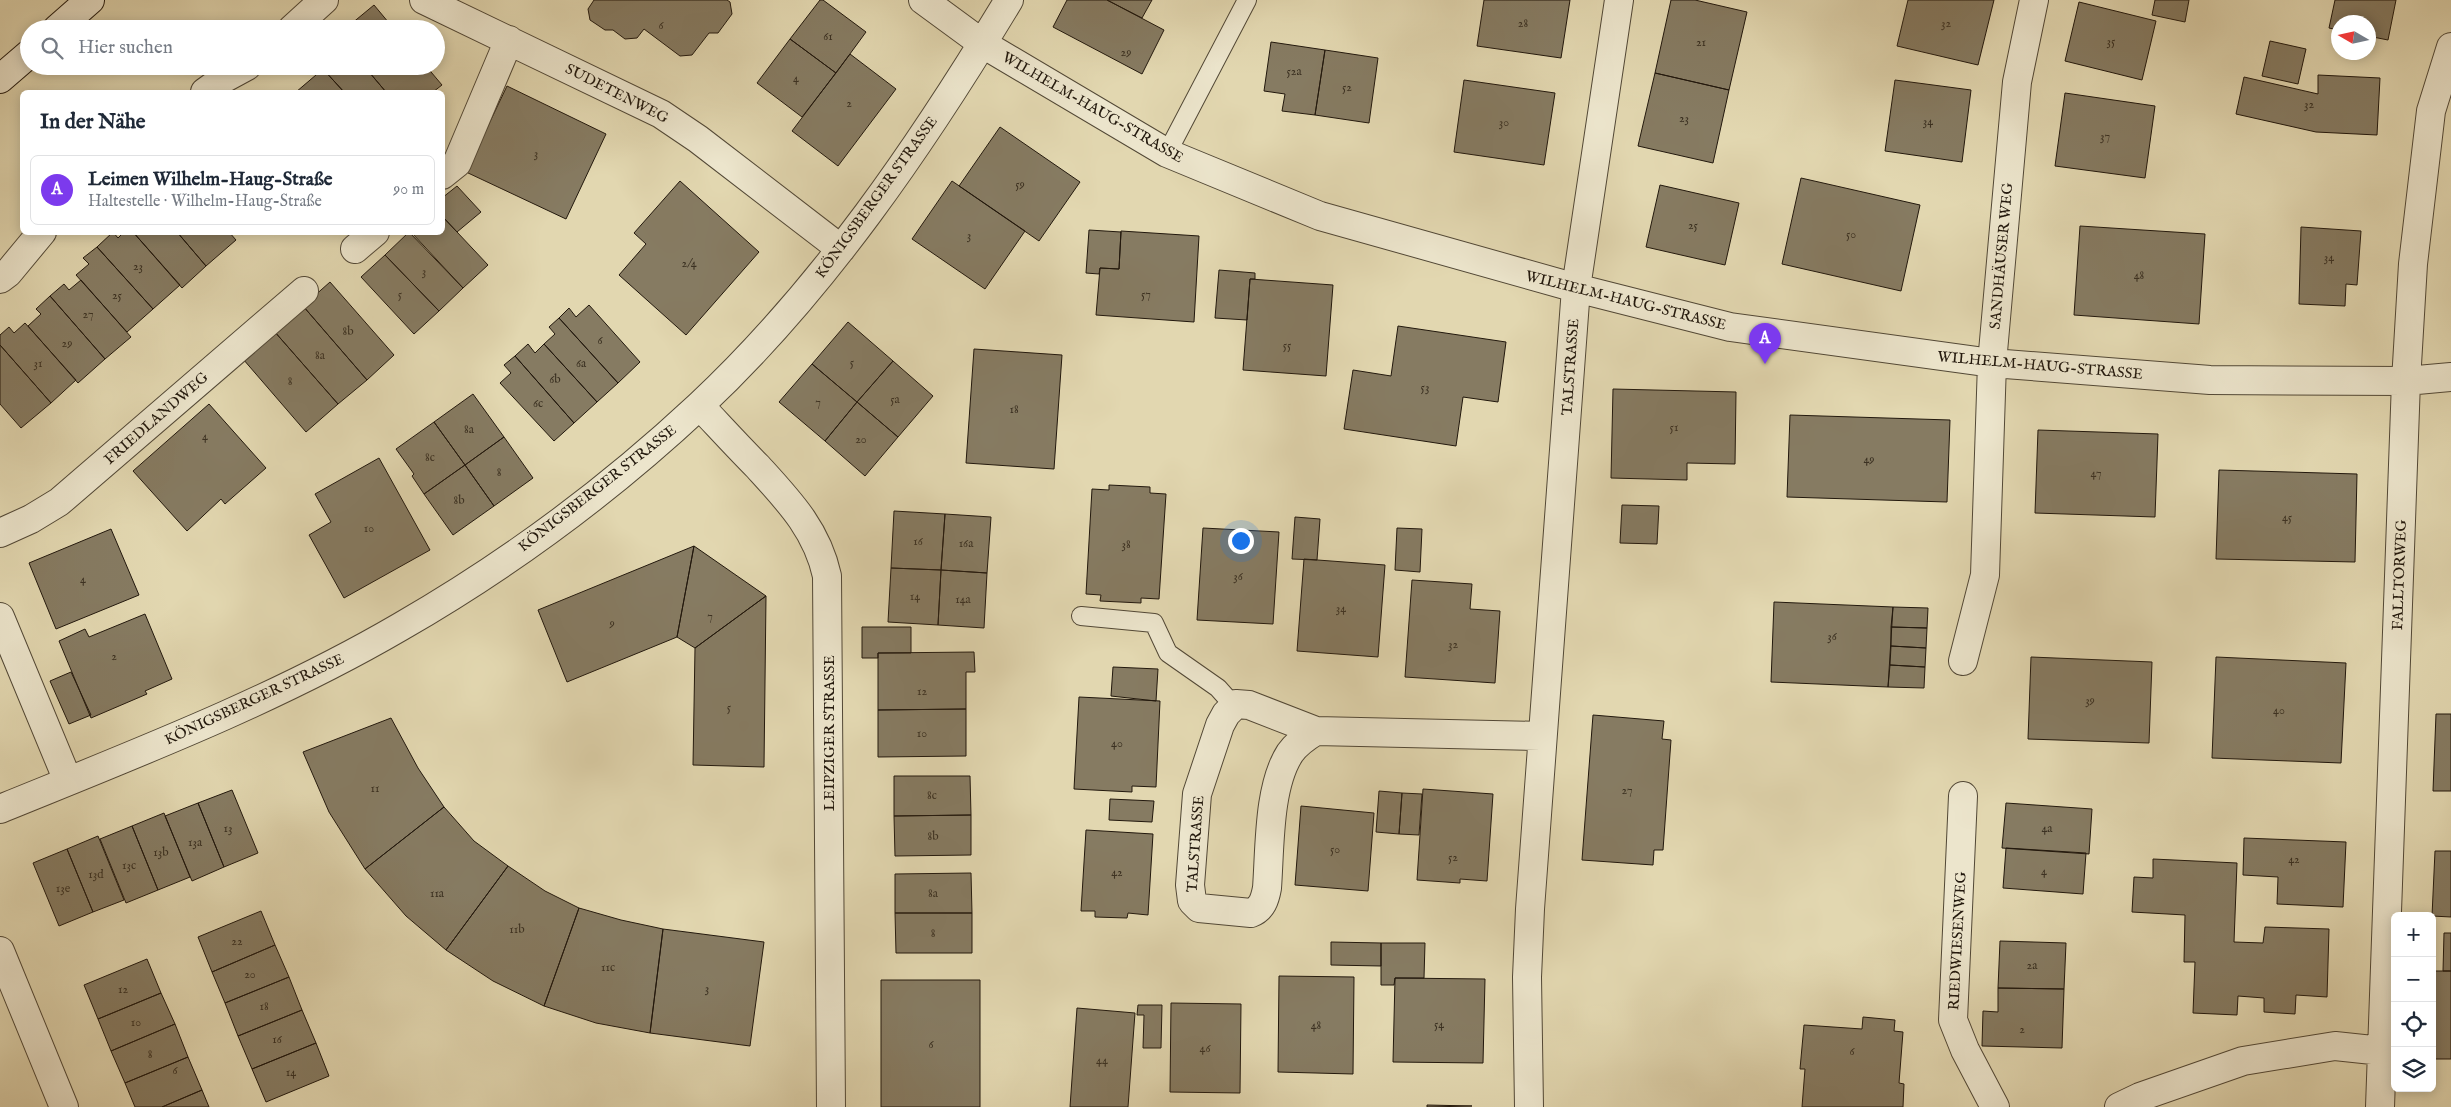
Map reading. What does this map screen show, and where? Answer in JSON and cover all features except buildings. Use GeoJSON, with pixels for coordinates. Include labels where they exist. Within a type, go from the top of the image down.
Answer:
{"type":"FeatureCollection","features":[{"type":"Feature","properties":{"kind":"street"},"geometry":{"type":"LineString","coordinates":[[67,20],[90,0]]}},
{"type":"Feature","properties":{"kind":"street"},"geometry":{"type":"LineString","coordinates":[[302,20],[324,0]]}},
{"type":"Feature","properties":{"kind":"street","name":"SUDETENWEG"},"geometry":{"type":"LineString","coordinates":[[424,0],[661,114],[698,139],[841,249]]}},
{"type":"Feature","properties":{"kind":"street","name":"WILHELM-HAUG-STRASSE"},"geometry":{"type":"LineString","coordinates":[[923,0],[982,44],[1167,153],[1320,216],[1576,288],[1730,326],[1992,364],[2210,380],[2406,381],[2451,376]]}},
{"type":"Feature","properties":{"kind":"street","name":"KÖNIGSBERGER STRASSE"},"geometry":{"type":"LineString","coordinates":[[0,809],[232,712],[335,662],[400,627],[510,557],[574,510],[700,406],[763,340],[841,249],[906,159],[1009,0]]}},
{"type":"Feature","properties":{"kind":"street","name":"TALSTRASSE"},"geometry":{"type":"LineString","coordinates":[[1529,1107],[1527,977],[1541,736],[1576,288],[1620,0]]}},
{"type":"Feature","properties":{"kind":"street","name":"SANDHÄUSER WEG"},"geometry":{"type":"LineString","coordinates":[[1964,661],[1985,576],[1992,364],[2016,82],[2034,0]]}},
{"type":"Feature","properties":{"kind":"street"},"geometry":{"type":"LineString","coordinates":[[445,173],[457,163],[509,40]]}},
{"type":"Feature","properties":{"kind":"street","name":"FALLTORWEG"},"geometry":{"type":"LineString","coordinates":[[2380,1107],[2406,381],[2412,264],[2431,111],[2451,47]]}},
{"type":"Feature","properties":{"kind":"street"},"geometry":{"type":"LineString","coordinates":[[0,79],[20,62]]}},
{"type":"Feature","properties":{"kind":"street"},"geometry":{"type":"LineString","coordinates":[[208,90],[230,75]]}},
{"type":"Feature","properties":{"kind":"street"},"geometry":{"type":"LineString","coordinates":[[0,278],[8,273],[40,235]]}},
{"type":"Feature","properties":{"kind":"street","name":"FRIEDLANDWEG"},"geometry":{"type":"LineString","coordinates":[[0,533],[32,519],[59,502],[304,291]]}},
{"type":"Feature","properties":{"kind":"street","name":"LEIPZIGER STRASSE"},"geometry":{"type":"LineString","coordinates":[[700,406],[792,503],[806,521],[823,559],[827,576],[831,1107]]}},
{"type":"Feature","properties":{"kind":"street"},"geometry":{"type":"LineString","coordinates":[[0,617],[68,781]]}},
{"type":"Feature","properties":{"kind":"street"},"geometry":{"type":"LineString","coordinates":[[1234,706],[1242,703],[1249,705],[1316,731],[1541,736]]}},
{"type":"Feature","properties":{"kind":"street","name":"TALSTRASSE"},"geometry":{"type":"LineString","coordinates":[[1234,706],[1226,714],[1220,726],[1197,794],[1190,884],[1192,901],[1199,908],[1252,913],[1262,905],[1267,888],[1277,786],[1290,753],[1305,738],[1316,731]]}},
{"type":"Feature","properties":{"kind":"street","name":"RIEDWIESENWEG"},"geometry":{"type":"LineString","coordinates":[[1963,796],[1953,1020],[1965,1050],[1995,1107]]}},
{"type":"Feature","properties":{"kind":"street"},"geometry":{"type":"LineString","coordinates":[[0,951],[64,1107]]}},
{"type":"Feature","properties":{"kind":"street"},"geometry":{"type":"LineString","coordinates":[[2119,1107],[2148,1094],[2243,1061],[2334,1046],[2382,1051]]}},
{"type":"Feature","properties":{"kind":"lane"},"geometry":{"type":"LineString","coordinates":[[1167,153],[1247,0]]}},
{"type":"Feature","properties":{"kind":"lane"},"geometry":{"type":"LineString","coordinates":[[1081,616],[1154,624],[1168,653],[1218,688],[1234,706]]}},
{"type":"Feature","properties":{"kind":"place","name":"Leimen Wilhelm-Haug-Straße"},"geometry":{"type":"Point","coordinates":[1765,364]}}]}
